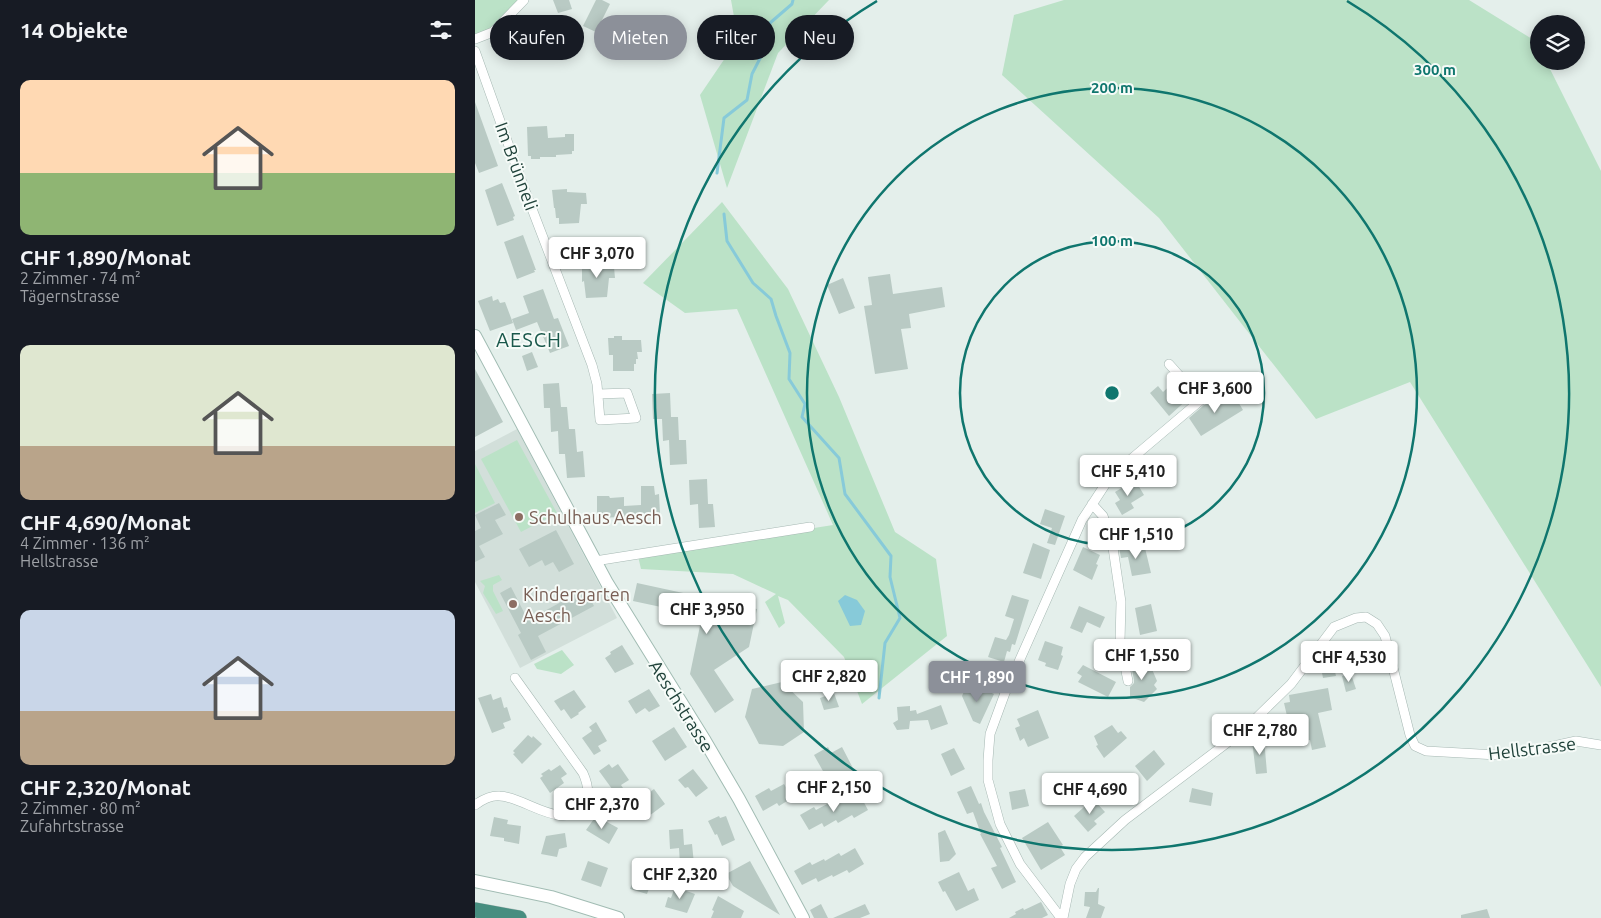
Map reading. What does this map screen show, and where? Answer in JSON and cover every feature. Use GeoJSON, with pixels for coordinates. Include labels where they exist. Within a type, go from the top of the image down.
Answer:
{"type":"FeatureCollection","features":[{"type":"Feature","properties":{"kind":"highway"},"geometry":{"type":"LineString","coordinates":[[475,910],[519,918]]}},
{"type":"Feature","properties":{"kind":"highway"},"geometry":{"type":"LineString","coordinates":[[475,917],[481,918]]}},
{"type":"Feature","properties":{"kind":"main road","name":"Aeschstrasse"},"geometry":{"type":"LineString","coordinates":[[475,336],[595,561],[621,607],[739,799],[803,918]]}},
{"type":"Feature","properties":{"kind":"main road"},"geometry":{"type":"LineString","coordinates":[[475,882],[551,898],[618,918]]}},
{"type":"Feature","properties":{"kind":"street"},"geometry":{"type":"LineString","coordinates":[[475,39],[493,32],[524,0]]}},
{"type":"Feature","properties":{"kind":"street","name":"Im Brünneli"},"geometry":{"type":"LineString","coordinates":[[475,50],[524,188],[592,365],[599,394],[601,420],[636,418],[627,394],[599,394]]}},
{"type":"Feature","properties":{"kind":"street"},"geometry":{"type":"LineString","coordinates":[[1062,918],[1020,864],[1000,824],[988,780],[991,734],[1005,693],[1082,520],[1092,504],[1110,477],[1201,400],[1169,364]]}},
{"type":"Feature","properties":{"kind":"street"},"geometry":{"type":"LineString","coordinates":[[1092,504],[1103,516],[1112,541],[1121,602],[1120,642],[1128,681]]}},
{"type":"Feature","properties":{"kind":"street"},"geometry":{"type":"LineString","coordinates":[[595,561],[809,527]]}},
{"type":"Feature","properties":{"kind":"street","name":"Hellstrasse"},"geometry":{"type":"LineString","coordinates":[[1062,918],[1070,884],[1076,869],[1085,857],[1125,820],[1244,730],[1291,684],[1335,628],[1357,618],[1366,617],[1377,624],[1385,636],[1410,735],[1415,746],[1426,751],[1497,755],[1531,751],[1576,741],[1601,745]]}},
{"type":"Feature","properties":{"kind":"street"},"geometry":{"type":"LineString","coordinates":[[475,805],[489,798],[499,796],[521,801],[546,812],[563,815],[578,810],[587,798],[583,773],[515,678]]}},
{"type":"Feature","properties":{"kind":"shaded area","name":"Schulhaus Aesch"},"geometry":{"type":"Polygon","coordinates":[[[517,429],[617,618],[520,668],[475,582],[475,451],[517,429]]]}},
{"type":"Feature","properties":{"kind":"green space"},"geometry":{"type":"Polygon","coordinates":[[[475,0],[521,0],[507,15],[490,15],[490,30],[475,35],[475,0]]]}},
{"type":"Feature","properties":{"kind":"green space"},"geometry":{"type":"Polygon","coordinates":[[[731,0],[829,0],[815,15],[785,15],[785,46],[778,53],[727,188],[700,95],[724,60],[775,60],[775,15],[734,15],[731,0]]]}},
{"type":"Feature","properties":{"kind":"green space"},"geometry":{"type":"Polygon","coordinates":[[[1064,0],[1469,0],[1530,38],[1530,70],[1550,70],[1601,171],[1601,687],[1410,382],[1316,419],[1159,218],[1002,75],[1014,15],[1064,0]]]}},
{"type":"Feature","properties":{"kind":"green space"},"geometry":{"type":"Polygon","coordinates":[[[722,202],[788,289],[839,397],[895,532],[936,559],[947,636],[862,704],[844,657],[788,600],[778,596],[785,623],[779,628],[765,602],[776,594],[733,574],[641,569],[638,556],[833,525],[737,309],[685,313],[643,283],[722,202]]]}},
{"type":"Feature","properties":{"kind":"green space"},"geometry":{"type":"Polygon","coordinates":[[[517,440],[557,513],[521,532],[481,459],[517,440]]]}},
{"type":"Feature","properties":{"kind":"green space"},"geometry":{"type":"Polygon","coordinates":[[[475,464],[495,503],[475,513],[475,464]]]}},
{"type":"Feature","properties":{"kind":"green space"},"geometry":{"type":"Polygon","coordinates":[[[499,575],[502,580],[493,585],[493,591],[503,611],[496,614],[483,593],[485,586],[480,581],[499,575]]]}},
{"type":"Feature","properties":{"kind":"green space"},"geometry":{"type":"Polygon","coordinates":[[[562,650],[574,665],[561,674],[537,669],[534,664],[562,650]]]}},
{"type":"Feature","properties":{"kind":"water"},"geometry":{"type":"Polygon","coordinates":[[[845,595],[857,600],[865,611],[861,625],[850,626],[838,601],[845,595]]]}},
{"type":"Feature","properties":{"kind":"building"},"geometry":{"type":"Polygon","coordinates":[[[553,0],[569,0],[572,9],[558,13],[553,0]]]}},
{"type":"Feature","properties":{"kind":"building"},"geometry":{"type":"Polygon","coordinates":[[[596,0],[602,0],[610,4],[604,15],[594,15],[594,31],[584,26],[596,0]]]}},
{"type":"Feature","properties":{"kind":"building"},"geometry":{"type":"Polygon","coordinates":[[[475,102],[498,166],[479,173],[475,163],[475,102]]]}},
{"type":"Feature","properties":{"kind":"building"},"geometry":{"type":"Polygon","coordinates":[[[547,126],[548,138],[565,137],[565,134],[574,134],[574,151],[572,151],[572,154],[540,157],[540,159],[531,159],[531,156],[528,156],[527,127],[547,126]]]}},
{"type":"Feature","properties":{"kind":"building"},"geometry":{"type":"Polygon","coordinates":[[[502,183],[515,216],[513,217],[514,220],[497,226],[485,190],[502,183]]]}},
{"type":"Feature","properties":{"kind":"building"},"geometry":{"type":"Polygon","coordinates":[[[567,189],[567,192],[586,193],[587,204],[581,204],[579,223],[559,224],[559,218],[556,218],[552,190],[567,189]]]}},
{"type":"Feature","properties":{"kind":"building"},"geometry":{"type":"Polygon","coordinates":[[[523,235],[536,270],[517,279],[504,242],[523,235]]]}},
{"type":"Feature","properties":{"kind":"building"},"geometry":{"type":"Polygon","coordinates":[[[584,262],[595,262],[595,265],[614,267],[615,278],[609,278],[607,297],[586,298],[584,281],[582,282],[582,264],[584,262]]]}},
{"type":"Feature","properties":{"kind":"building"},"geometry":{"type":"Polygon","coordinates":[[[890,274],[893,294],[942,287],[945,307],[909,314],[911,328],[901,329],[908,369],[875,374],[864,306],[872,305],[868,277],[890,274]]]}},
{"type":"Feature","properties":{"kind":"building"},"geometry":{"type":"Polygon","coordinates":[[[843,278],[855,308],[839,314],[827,285],[843,278]]]}},
{"type":"Feature","properties":{"kind":"building"},"geometry":{"type":"Polygon","coordinates":[[[543,289],[554,319],[558,318],[569,346],[550,353],[537,322],[516,330],[512,319],[529,313],[523,296],[543,289]]]}},
{"type":"Feature","properties":{"kind":"building"},"geometry":{"type":"Polygon","coordinates":[[[492,296],[493,301],[498,299],[500,303],[505,302],[513,323],[490,331],[478,301],[492,296]]]}},
{"type":"Feature","properties":{"kind":"building"},"geometry":{"type":"Polygon","coordinates":[[[614,336],[622,336],[622,340],[641,340],[642,352],[637,352],[638,359],[636,359],[636,364],[634,364],[634,371],[613,371],[613,355],[609,355],[608,338],[614,338],[614,336]]]}},
{"type":"Feature","properties":{"kind":"building"},"geometry":{"type":"Polygon","coordinates":[[[532,352],[538,367],[527,371],[522,356],[532,352]]]}},
{"type":"Feature","properties":{"kind":"building"},"geometry":{"type":"Polygon","coordinates":[[[475,369],[503,422],[475,437],[475,369]]]}},
{"type":"Feature","properties":{"kind":"building"},"geometry":{"type":"Polygon","coordinates":[[[1175,381],[1190,397],[1169,416],[1150,393],[1158,386],[1163,392],[1175,381]]]}},
{"type":"Feature","properties":{"kind":"building"},"geometry":{"type":"Polygon","coordinates":[[[559,383],[561,407],[567,407],[569,429],[575,429],[577,452],[583,451],[585,477],[567,478],[565,454],[559,454],[558,431],[551,432],[550,408],[544,408],[543,384],[559,383]]]}},
{"type":"Feature","properties":{"kind":"building"},"geometry":{"type":"Polygon","coordinates":[[[670,393],[671,417],[678,417],[679,440],[686,440],[687,464],[670,465],[669,440],[663,441],[662,419],[653,419],[652,394],[670,393]]]}},
{"type":"Feature","properties":{"kind":"building"},"geometry":{"type":"Polygon","coordinates":[[[1234,395],[1243,410],[1201,436],[1189,418],[1204,405],[1219,397],[1222,402],[1234,395]]]}},
{"type":"Feature","properties":{"kind":"building"},"geometry":{"type":"Polygon","coordinates":[[[707,479],[708,504],[713,504],[715,527],[699,528],[698,504],[690,505],[689,480],[707,479]]]}},
{"type":"Feature","properties":{"kind":"building"},"geometry":{"type":"Polygon","coordinates":[[[1135,480],[1144,495],[1131,503],[1134,508],[1122,515],[1115,503],[1120,500],[1115,492],[1135,480]]]}},
{"type":"Feature","properties":{"kind":"building"},"geometry":{"type":"Polygon","coordinates":[[[641,486],[654,486],[655,495],[659,494],[660,514],[658,516],[646,517],[646,521],[622,523],[622,517],[597,518],[597,496],[609,496],[610,498],[624,497],[624,506],[641,505],[641,486]]]}},
{"type":"Feature","properties":{"kind":"building","name":"Schulhaus Aesch"},"geometry":{"type":"Polygon","coordinates":[[[499,503],[506,515],[495,520],[503,534],[479,546],[485,557],[475,562],[475,531],[481,528],[475,515],[499,503]]]}},
{"type":"Feature","properties":{"kind":"building"},"geometry":{"type":"Polygon","coordinates":[[[1045,509],[1065,516],[1055,545],[1047,543],[1052,528],[1040,524],[1045,509]]]}},
{"type":"Feature","properties":{"kind":"building","name":"Schulhaus Aesch"},"geometry":{"type":"Polygon","coordinates":[[[556,530],[574,564],[559,572],[553,562],[545,566],[542,560],[529,567],[519,549],[556,530]]]}},
{"type":"Feature","properties":{"kind":"building"},"geometry":{"type":"Polygon","coordinates":[[[1033,543],[1050,550],[1041,579],[1023,573],[1033,543]]]}},
{"type":"Feature","properties":{"kind":"building"},"geometry":{"type":"Polygon","coordinates":[[[1131,544],[1132,550],[1145,548],[1151,573],[1132,576],[1128,557],[1121,558],[1119,547],[1131,544]]]}},
{"type":"Feature","properties":{"kind":"building"},"geometry":{"type":"Polygon","coordinates":[[[1083,547],[1100,555],[1092,580],[1073,570],[1083,547]]]}},
{"type":"Feature","properties":{"kind":"building"},"geometry":{"type":"Polygon","coordinates":[[[637,583],[757,609],[749,647],[714,670],[734,700],[715,713],[690,674],[701,621],[673,616],[675,610],[633,601],[637,583]]]}},
{"type":"Feature","properties":{"kind":"building"},"geometry":{"type":"Polygon","coordinates":[[[511,587],[528,620],[585,589],[594,606],[538,636],[546,652],[531,660],[518,635],[521,633],[500,593],[511,587]]]}},
{"type":"Feature","properties":{"kind":"building"},"geometry":{"type":"Polygon","coordinates":[[[1012,595],[1029,600],[1015,645],[1012,644],[1010,652],[1007,651],[1004,662],[988,657],[995,637],[1006,640],[1009,635],[1014,619],[1005,616],[1012,595]]]}},
{"type":"Feature","properties":{"kind":"building"},"geometry":{"type":"Polygon","coordinates":[[[1151,604],[1157,631],[1140,635],[1135,608],[1151,604]]]}},
{"type":"Feature","properties":{"kind":"building"},"geometry":{"type":"Polygon","coordinates":[[[1079,606],[1105,617],[1100,628],[1087,622],[1082,633],[1070,628],[1079,606]]]}},
{"type":"Feature","properties":{"kind":"building"},"geometry":{"type":"Polygon","coordinates":[[[1045,641],[1063,647],[1061,655],[1063,656],[1058,670],[1045,666],[1046,663],[1038,660],[1045,641]]]}},
{"type":"Feature","properties":{"kind":"building"},"geometry":{"type":"Polygon","coordinates":[[[622,645],[634,664],[615,673],[605,658],[611,654],[610,652],[622,645]]]}},
{"type":"Feature","properties":{"kind":"building"},"geometry":{"type":"Polygon","coordinates":[[[1331,654],[1336,676],[1323,678],[1319,657],[1331,654]]]}},
{"type":"Feature","properties":{"kind":"building"},"geometry":{"type":"Polygon","coordinates":[[[1130,659],[1137,659],[1138,664],[1149,662],[1157,681],[1154,685],[1157,689],[1144,702],[1130,697],[1130,687],[1134,680],[1130,659]]]}},
{"type":"Feature","properties":{"kind":"building"},"geometry":{"type":"Polygon","coordinates":[[[1083,665],[1116,682],[1108,697],[1078,682],[1082,676],[1077,673],[1083,665]]]}},
{"type":"Feature","properties":{"kind":"building"},"geometry":{"type":"Polygon","coordinates":[[[1351,674],[1356,689],[1346,692],[1342,676],[1351,674]]]}},
{"type":"Feature","properties":{"kind":"building"},"geometry":{"type":"Polygon","coordinates":[[[782,682],[803,702],[804,732],[783,746],[759,744],[745,717],[752,689],[782,682]]]}},
{"type":"Feature","properties":{"kind":"building"},"geometry":{"type":"Polygon","coordinates":[[[967,685],[983,693],[985,690],[994,694],[980,724],[973,721],[962,696],[967,685]]]}},
{"type":"Feature","properties":{"kind":"building"},"geometry":{"type":"Polygon","coordinates":[[[1328,688],[1332,710],[1318,713],[1326,747],[1312,750],[1310,740],[1297,744],[1284,703],[1290,702],[1289,695],[1328,688]]]}},
{"type":"Feature","properties":{"kind":"building"},"geometry":{"type":"Polygon","coordinates":[[[649,689],[660,706],[649,712],[645,708],[636,714],[628,701],[649,689]]]}},
{"type":"Feature","properties":{"kind":"building"},"geometry":{"type":"Polygon","coordinates":[[[574,690],[586,707],[571,719],[564,709],[561,711],[554,701],[574,690]]]}},
{"type":"Feature","properties":{"kind":"building"},"geometry":{"type":"Polygon","coordinates":[[[834,693],[839,707],[824,710],[820,698],[834,693]]]}},
{"type":"Feature","properties":{"kind":"building"},"geometry":{"type":"Polygon","coordinates":[[[491,694],[493,700],[501,697],[504,708],[507,707],[511,720],[503,723],[505,728],[492,733],[478,698],[491,694]]]}},
{"type":"Feature","properties":{"kind":"building"},"geometry":{"type":"Polygon","coordinates":[[[941,705],[948,724],[931,730],[928,720],[910,721],[909,729],[897,730],[893,723],[898,720],[897,707],[910,706],[910,711],[916,710],[917,714],[941,705]]]}},
{"type":"Feature","properties":{"kind":"building"},"geometry":{"type":"Polygon","coordinates":[[[1038,710],[1049,738],[1028,747],[1024,738],[1020,741],[1015,728],[1020,726],[1017,719],[1038,710]]]}},
{"type":"Feature","properties":{"kind":"building"},"geometry":{"type":"Polygon","coordinates":[[[596,722],[607,741],[598,746],[601,751],[594,755],[582,738],[592,731],[589,727],[596,722]]]}},
{"type":"Feature","properties":{"kind":"building"},"geometry":{"type":"Polygon","coordinates":[[[1112,725],[1118,733],[1121,731],[1127,738],[1104,758],[1096,746],[1098,745],[1094,736],[1112,725]]]}},
{"type":"Feature","properties":{"kind":"building"},"geometry":{"type":"Polygon","coordinates":[[[674,727],[687,747],[665,761],[652,741],[674,727]]]}},
{"type":"Feature","properties":{"kind":"building"},"geometry":{"type":"Polygon","coordinates":[[[528,735],[532,738],[533,736],[542,744],[522,764],[513,754],[515,753],[513,751],[528,735]]]}},
{"type":"Feature","properties":{"kind":"building"},"geometry":{"type":"Polygon","coordinates":[[[1264,738],[1267,773],[1256,774],[1252,740],[1264,738]]]}},
{"type":"Feature","properties":{"kind":"building"},"geometry":{"type":"Polygon","coordinates":[[[828,747],[831,753],[842,747],[855,772],[843,778],[840,774],[828,780],[814,755],[828,747]]]}},
{"type":"Feature","properties":{"kind":"building"},"geometry":{"type":"Polygon","coordinates":[[[954,748],[965,769],[951,776],[941,754],[954,748]]]}},
{"type":"Feature","properties":{"kind":"building"},"geometry":{"type":"Polygon","coordinates":[[[1154,750],[1165,764],[1147,781],[1135,766],[1154,750]]]}},
{"type":"Feature","properties":{"kind":"building"},"geometry":{"type":"Polygon","coordinates":[[[609,764],[612,768],[618,764],[629,780],[621,785],[623,788],[615,793],[599,771],[609,764]]]}},
{"type":"Feature","properties":{"kind":"building"},"geometry":{"type":"Polygon","coordinates":[[[560,765],[567,774],[561,778],[564,783],[550,793],[540,778],[543,776],[541,774],[549,769],[551,771],[560,765]]]}},
{"type":"Feature","properties":{"kind":"building"},"geometry":{"type":"Polygon","coordinates":[[[693,769],[708,788],[696,797],[688,787],[685,788],[678,780],[693,769]]]}},
{"type":"Feature","properties":{"kind":"building"},"geometry":{"type":"Polygon","coordinates":[[[784,784],[792,798],[779,806],[777,803],[763,811],[755,796],[769,788],[771,791],[784,784]]]}},
{"type":"Feature","properties":{"kind":"building"},"geometry":{"type":"Polygon","coordinates":[[[971,786],[1002,847],[1000,848],[1016,882],[1002,889],[991,868],[997,866],[980,834],[973,812],[967,814],[957,792],[971,786]]]}},
{"type":"Feature","properties":{"kind":"building"},"geometry":{"type":"Polygon","coordinates":[[[1192,788],[1213,793],[1211,806],[1189,802],[1192,788]]]}},
{"type":"Feature","properties":{"kind":"building"},"geometry":{"type":"Polygon","coordinates":[[[654,789],[665,804],[649,816],[638,801],[654,789]]]}},
{"type":"Feature","properties":{"kind":"building"},"geometry":{"type":"Polygon","coordinates":[[[1025,789],[1029,806],[1012,810],[1009,792],[1025,789]]]}},
{"type":"Feature","properties":{"kind":"building"},"geometry":{"type":"Polygon","coordinates":[[[860,795],[868,810],[854,818],[852,815],[838,823],[836,820],[824,827],[822,823],[809,830],[800,815],[814,807],[816,810],[829,803],[831,806],[844,799],[846,803],[860,795]]]}},
{"type":"Feature","properties":{"kind":"building"},"geometry":{"type":"Polygon","coordinates":[[[1093,799],[1105,812],[1094,821],[1097,824],[1088,832],[1074,816],[1093,799]]]}},
{"type":"Feature","properties":{"kind":"building"},"geometry":{"type":"Polygon","coordinates":[[[596,816],[618,828],[609,844],[586,830],[596,816]]]}},
{"type":"Feature","properties":{"kind":"building"},"geometry":{"type":"Polygon","coordinates":[[[719,816],[720,818],[726,816],[735,840],[722,846],[717,834],[715,835],[708,821],[719,816]]]}},
{"type":"Feature","properties":{"kind":"building"},"geometry":{"type":"Polygon","coordinates":[[[494,817],[508,820],[507,824],[521,826],[519,844],[504,841],[504,838],[490,836],[494,817]]]}},
{"type":"Feature","properties":{"kind":"building"},"geometry":{"type":"Polygon","coordinates":[[[1048,822],[1063,845],[1060,847],[1065,855],[1041,870],[1022,838],[1048,822]]]}},
{"type":"Feature","properties":{"kind":"building"},"geometry":{"type":"Polygon","coordinates":[[[683,829],[684,845],[692,844],[694,864],[680,865],[679,848],[670,849],[669,830],[683,829]]]}},
{"type":"Feature","properties":{"kind":"building"},"geometry":{"type":"Polygon","coordinates":[[[945,830],[956,854],[949,861],[940,862],[938,833],[945,830]]]}},
{"type":"Feature","properties":{"kind":"building"},"geometry":{"type":"Polygon","coordinates":[[[565,833],[567,847],[559,849],[557,857],[541,854],[546,836],[565,833]]]}},
{"type":"Feature","properties":{"kind":"building"},"geometry":{"type":"Polygon","coordinates":[[[855,848],[864,864],[849,873],[847,870],[818,882],[816,878],[802,885],[794,871],[810,862],[812,865],[824,859],[825,861],[839,853],[841,856],[855,848]]]}},
{"type":"Feature","properties":{"kind":"building"},"geometry":{"type":"Polygon","coordinates":[[[588,861],[608,868],[601,887],[581,880],[588,861]]]}},
{"type":"Feature","properties":{"kind":"building"},"geometry":{"type":"Polygon","coordinates":[[[750,861],[780,915],[733,886],[726,874],[750,861]]]}},
{"type":"Feature","properties":{"kind":"building"},"geometry":{"type":"Polygon","coordinates":[[[645,869],[655,872],[647,894],[630,889],[635,875],[637,876],[641,871],[644,872],[645,869]]]}},
{"type":"Feature","properties":{"kind":"building"},"geometry":{"type":"Polygon","coordinates":[[[959,872],[968,891],[974,888],[979,900],[956,911],[938,882],[959,872]]]}},
{"type":"Feature","properties":{"kind":"building"},"geometry":{"type":"Polygon","coordinates":[[[675,887],[695,894],[687,913],[665,907],[668,897],[671,898],[675,887]]]}},
{"type":"Feature","properties":{"kind":"building"},"geometry":{"type":"Polygon","coordinates":[[[1098,888],[1098,904],[1105,907],[1101,918],[1086,918],[1090,907],[1084,906],[1085,892],[1096,892],[1098,888]]]}},
{"type":"Feature","properties":{"kind":"building"},"geometry":{"type":"Polygon","coordinates":[[[718,896],[744,911],[741,918],[711,918],[718,896]]]}},
{"type":"Feature","properties":{"kind":"building"},"geometry":{"type":"Polygon","coordinates":[[[1041,902],[1048,915],[1042,918],[1009,918],[1023,908],[1024,910],[1041,902]]]}},
{"type":"Feature","properties":{"kind":"building"},"geometry":{"type":"Polygon","coordinates":[[[821,904],[828,918],[814,918],[810,910],[821,904]]]}},
{"type":"Feature","properties":{"kind":"building"},"geometry":{"type":"Polygon","coordinates":[[[865,904],[870,914],[860,918],[833,918],[865,904]]]}},
{"type":"Feature","properties":{"kind":"building"},"geometry":{"type":"Polygon","coordinates":[[[1487,909],[1490,918],[1461,918],[1461,915],[1487,909]]]}},
{"type":"Feature","properties":{"kind":"waterway"},"geometry":{"type":"LineString","coordinates":[[717,173],[724,118],[747,100],[752,74],[767,45],[770,23],[792,4],[793,0]]}},
{"type":"Feature","properties":{"kind":"waterway"},"geometry":{"type":"LineString","coordinates":[[724,214],[727,241],[753,283],[771,299],[790,353],[789,379],[805,404],[802,417],[839,458],[845,494],[891,556],[890,577],[900,618],[885,643],[879,698]]}},
{"type":"Feature","properties":{"kind":"place","name":"Schulhaus Aesch"},"geometry":{"type":"Point","coordinates":[519,517]}},
{"type":"Feature","properties":{"kind":"place","name":"Kindergarten Aesch"},"geometry":{"type":"Point","coordinates":[513,604]}},
{"type":"Feature","properties":{"kind":"district","name":"AESCH"},"geometry":{"type":"Point","coordinates":[529,339]}}]}
